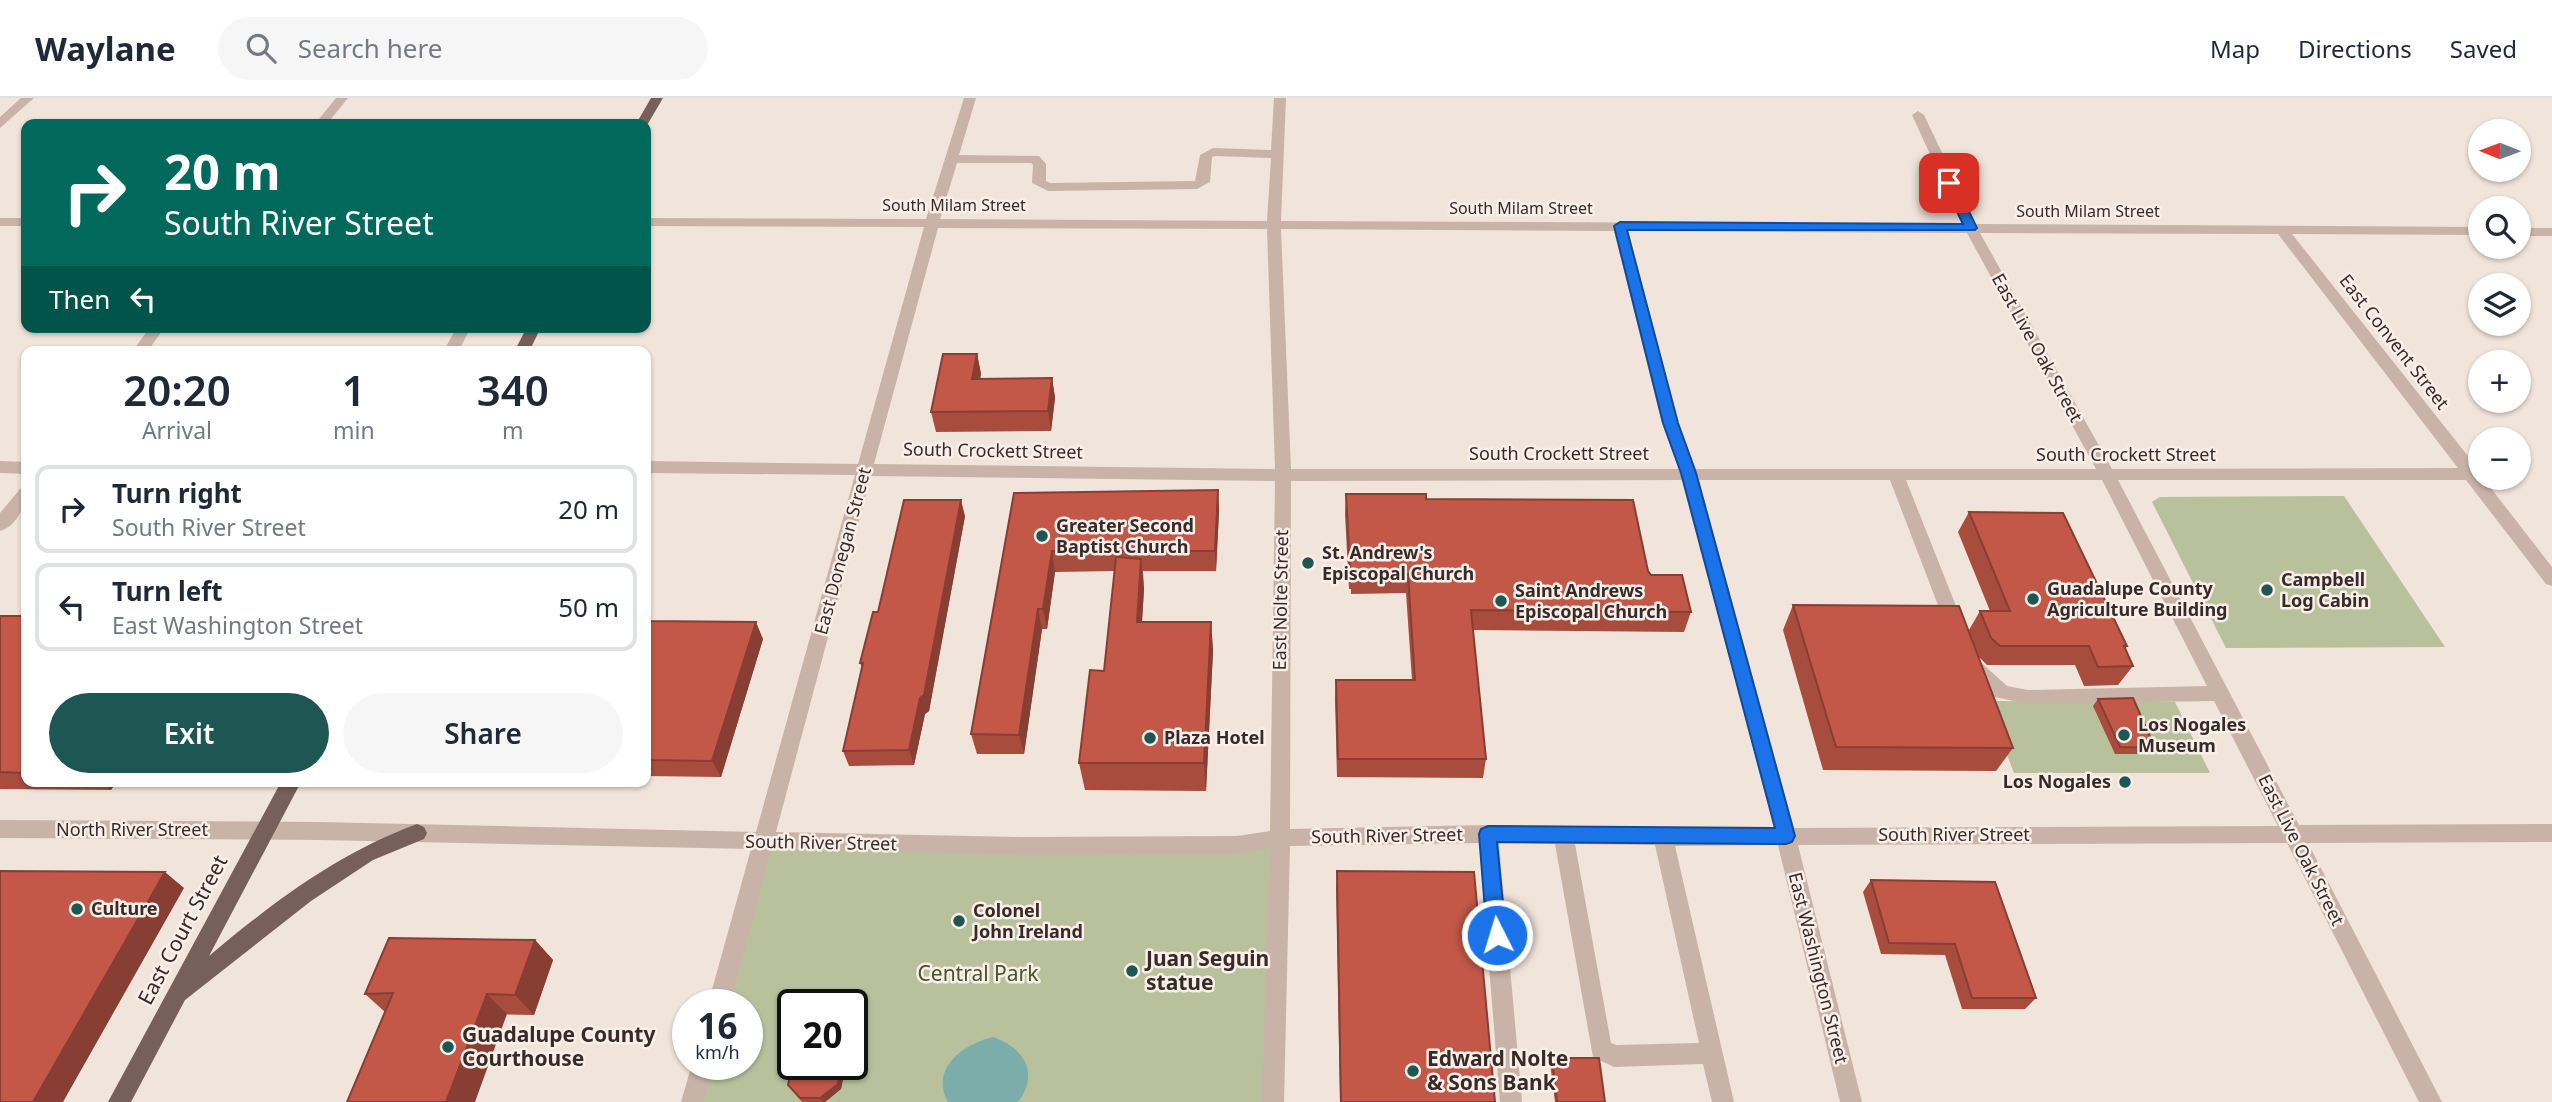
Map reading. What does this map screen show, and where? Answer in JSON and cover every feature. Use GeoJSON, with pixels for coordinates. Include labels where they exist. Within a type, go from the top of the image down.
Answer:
{"type":"FeatureCollection","features":[{"type":"Feature","properties":{"kind":"main road"},"geometry":{"type":"LineString","coordinates":[[645,119],[657,98]]}},
{"type":"Feature","properties":{"kind":"main road","name":"East Court Street"},"geometry":{"type":"LineString","coordinates":[[119,1102],[288,787]]}},
{"type":"Feature","properties":{"kind":"main road"},"geometry":{"type":"LineString","coordinates":[[175,998],[252,933],[304,894],[366,854],[417,833]]}},
{"type":"Feature","properties":{"kind":"street"},"geometry":{"type":"LineString","coordinates":[[0,124],[28,98]]}},
{"type":"Feature","properties":{"kind":"street"},"geometry":{"type":"LineString","coordinates":[[325,119],[342,98]]}},
{"type":"Feature","properties":{"kind":"street","name":"East Donegan Street"},"geometry":{"type":"LineString","coordinates":[[723,989],[932,223],[970,98]]}},
{"type":"Feature","properties":{"kind":"street","name":"East Nolte Street"},"geometry":{"type":"LineString","coordinates":[[1273,1102],[1280,838],[1283,475],[1274,223],[1280,98]]}},
{"type":"Feature","properties":{"kind":"street","name":"East Live Oak Street"},"geometry":{"type":"LineString","coordinates":[[1918,115],[1971,228],[2107,474],[2431,1102]]}},
{"type":"Feature","properties":{"kind":"street"},"geometry":{"type":"LineString","coordinates":[[951,159],[1034,159],[1040,164],[1039,183],[1048,187],[1197,185],[1203,182],[1206,155],[1213,152],[1277,153]]}},
{"type":"Feature","properties":{"kind":"street"},"geometry":{"type":"LineString","coordinates":[[0,222],[21,222]]}},
{"type":"Feature","properties":{"kind":"street","name":"South Milam Street"},"geometry":{"type":"LineString","coordinates":[[651,222],[1274,223],[2468,232]]}},
{"type":"Feature","properties":{"kind":"street","name":"East Washington Street"},"geometry":{"type":"LineString","coordinates":[[1620,226],[1670,423],[1689,473],[1786,836],[1851,1102]]}},
{"type":"Feature","properties":{"kind":"street","name":"East Convent Street"},"geometry":{"type":"LineString","coordinates":[[2282,230],[2468,468]]}},
{"type":"Feature","properties":{"kind":"street"},"geometry":{"type":"LineString","coordinates":[[2531,232],[2552,232]]}},
{"type":"Feature","properties":{"kind":"street"},"geometry":{"type":"LineString","coordinates":[[0,467],[21,468]]}},
{"type":"Feature","properties":{"kind":"street","name":"South Crockett Street"},"geometry":{"type":"LineString","coordinates":[[651,467],[1283,475],[2468,474]]}},
{"type":"Feature","properties":{"kind":"street"},"geometry":{"type":"LineString","coordinates":[[1895,473],[1970,663],[2002,692],[2028,697],[2221,693]]}},
{"type":"Feature","properties":{"kind":"street","name":"East Convent Street"},"geometry":{"type":"LineString","coordinates":[[2485,490],[2552,579]]}},
{"type":"Feature","properties":{"kind":"street"},"geometry":{"type":"LineString","coordinates":[[0,525],[21,499]]}},
{"type":"Feature","properties":{"kind":"street","name":"North River Street"},"geometry":{"type":"LineString","coordinates":[[0,829],[265,831]]}},
{"type":"Feature","properties":{"kind":"street","name":"South River Street"},"geometry":{"type":"LineString","coordinates":[[265,831],[1024,846],[1224,845],[1280,838],[1488,834],[1662,837],[2552,833]]}},
{"type":"Feature","properties":{"kind":"street"},"geometry":{"type":"LineString","coordinates":[[1488,834],[1511,1102]]}},
{"type":"Feature","properties":{"kind":"street"},"geometry":{"type":"LineString","coordinates":[[1563,835],[1601,1049],[1614,1056],[1712,1053]]}},
{"type":"Feature","properties":{"kind":"street"},"geometry":{"type":"LineString","coordinates":[[1662,837],[1723,1102]]}},
{"type":"Feature","properties":{"kind":"street"},"geometry":{"type":"LineString","coordinates":[[692,1102],[698,1080]]}},
{"type":"Feature","properties":{"kind":"green space"},"geometry":{"type":"Polygon","coordinates":[[[2344,496],[2445,647],[2226,648],[2152,502],[2160,497],[2344,496]]]}},
{"type":"Feature","properties":{"kind":"green space"},"geometry":{"type":"Polygon","coordinates":[[[1986,701],[2175,702],[2210,773],[2014,773],[1986,701]]]}},
{"type":"Feature","properties":{"kind":"green space","name":"Central Park"},"geometry":{"type":"Polygon","coordinates":[[[1280,838],[1273,1102],[692,1102],[698,1080],[763,1080],[763,989],[723,989],[763,842],[1280,838]]]}},
{"type":"Feature","properties":{"kind":"water"},"geometry":{"type":"Polygon","coordinates":[[[993,1037],[1013,1048],[1025,1063],[1028,1081],[1018,1102],[948,1102],[943,1090],[946,1068],[971,1045],[993,1037]]]}},
{"type":"Feature","properties":{"kind":"building"},"geometry":{"type":"Polygon","coordinates":[[[943,354],[977,354],[972,379],[1052,378],[1048,411],[931,412],[943,354]]]}},
{"type":"Feature","properties":{"kind":"building"},"geometry":{"type":"Polygon","coordinates":[[[1218,490],[1215,551],[1052,551],[1043,609],[1038,609],[1019,735],[971,734],[1014,493],[1218,490]]]}},
{"type":"Feature","properties":{"kind":"building"},"geometry":{"type":"Polygon","coordinates":[[[1346,494],[1426,494],[1426,499],[1633,500],[1648,571],[1651,575],[1682,575],[1691,612],[1471,610],[1486,759],[1338,759],[1336,680],[1415,680],[1408,574],[1353,574],[1353,569],[1350,569],[1346,494]]]}},
{"type":"Feature","properties":{"kind":"building"},"geometry":{"type":"Polygon","coordinates":[[[904,500],[961,500],[924,695],[920,698],[909,750],[843,751],[863,663],[860,663],[873,612],[878,612],[904,500]]]}},
{"type":"Feature","properties":{"kind":"building","name":"Guadalupe County Agriculture Building"},"geometry":{"type":"Polygon","coordinates":[[[1969,512],[2063,513],[2127,646],[2124,646],[2133,666],[2098,667],[2089,646],[2000,646],[1991,638],[1980,611],[2010,611],[1969,512]]]}},
{"type":"Feature","properties":{"kind":"building","name":"Plaza Hotel"},"geometry":{"type":"Polygon","coordinates":[[[1116,557],[1141,559],[1137,622],[1211,622],[1204,763],[1079,763],[1090,670],[1104,671],[1116,557]]]}},
{"type":"Feature","properties":{"kind":"building"},"geometry":{"type":"Polygon","coordinates":[[[1793,605],[1959,606],[2013,748],[1836,747],[1793,605]]]}},
{"type":"Feature","properties":{"kind":"building"},"geometry":{"type":"Polygon","coordinates":[[[0,616],[21,616],[21,773],[0,772],[0,616]]]}},
{"type":"Feature","properties":{"kind":"building"},"geometry":{"type":"Polygon","coordinates":[[[651,621],[756,622],[712,761],[651,760],[651,621]]]}},
{"type":"Feature","properties":{"kind":"building"},"geometry":{"type":"Polygon","coordinates":[[[2133,698],[2155,748],[2120,747],[2098,699],[2133,698]]]}},
{"type":"Feature","properties":{"kind":"building"},"geometry":{"type":"Polygon","coordinates":[[[0,871],[165,872],[33,1102],[0,1102],[0,871]]]}},
{"type":"Feature","properties":{"kind":"building"},"geometry":{"type":"Polygon","coordinates":[[[1337,871],[1474,872],[1495,1102],[1341,1102],[1337,871]]]}},
{"type":"Feature","properties":{"kind":"building"},"geometry":{"type":"Polygon","coordinates":[[[1871,880],[1995,882],[2036,998],[1972,998],[1955,944],[1889,943],[1871,880]]]}},
{"type":"Feature","properties":{"kind":"building","name":"Guadalupe County Courthouse"},"geometry":{"type":"Polygon","coordinates":[[[389,938],[535,940],[515,995],[487,994],[446,1102],[347,1102],[393,993],[365,994],[389,938]]]}},
{"type":"Feature","properties":{"kind":"building"},"geometry":{"type":"Polygon","coordinates":[[[1552,1058],[1599,1058],[1605,1102],[1557,1102],[1552,1058]]]}},
{"type":"Feature","properties":{"kind":"building"},"geometry":{"type":"Polygon","coordinates":[[[789,1080],[839,1080],[838,1084],[820,1098],[800,1098],[788,1085],[789,1080]]]}},
{"type":"Feature","properties":{"kind":"place","name":"Greater Second Baptist Church"},"geometry":{"type":"Point","coordinates":[1042,536]}},
{"type":"Feature","properties":{"kind":"place","name":"St. Andrew's Episcopal Church"},"geometry":{"type":"Point","coordinates":[1308,563]}},
{"type":"Feature","properties":{"kind":"place","name":"Campbell Log Cabin"},"geometry":{"type":"Point","coordinates":[2267,590]}},
{"type":"Feature","properties":{"kind":"place","name":"Guadalupe County Agriculture Building"},"geometry":{"type":"Point","coordinates":[2033,599]}},
{"type":"Feature","properties":{"kind":"place","name":"Saint Andrews Episcopal Church"},"geometry":{"type":"Point","coordinates":[1501,601]}},
{"type":"Feature","properties":{"kind":"place","name":"Los Nogales Museum"},"geometry":{"type":"Point","coordinates":[2124,735]}},
{"type":"Feature","properties":{"kind":"place","name":"Plaza Hotel"},"geometry":{"type":"Point","coordinates":[1150,738]}},
{"type":"Feature","properties":{"kind":"place","name":"Los Nogales"},"geometry":{"type":"Point","coordinates":[2125,782]}},
{"type":"Feature","properties":{"kind":"place","name":"Culture"},"geometry":{"type":"Point","coordinates":[77,909]}},
{"type":"Feature","properties":{"kind":"place","name":"Colonel John Ireland"},"geometry":{"type":"Point","coordinates":[959,921]}},
{"type":"Feature","properties":{"kind":"place","name":"Juan Seguin statue"},"geometry":{"type":"Point","coordinates":[1132,971]}},
{"type":"Feature","properties":{"kind":"place","name":"Guadalupe County Courthouse"},"geometry":{"type":"Point","coordinates":[448,1047]}},
{"type":"Feature","properties":{"kind":"place","name":"Edward Nolte & Sons Bank"},"geometry":{"type":"Point","coordinates":[1413,1071]}},
{"type":"Feature","properties":{"kind":"route"},"geometry":{"type":"LineString","coordinates":[[1497,935],[1488,834],[1786,836],[1689,473],[1670,423],[1620,226],[1971,228],[1949,183]]}}]}
